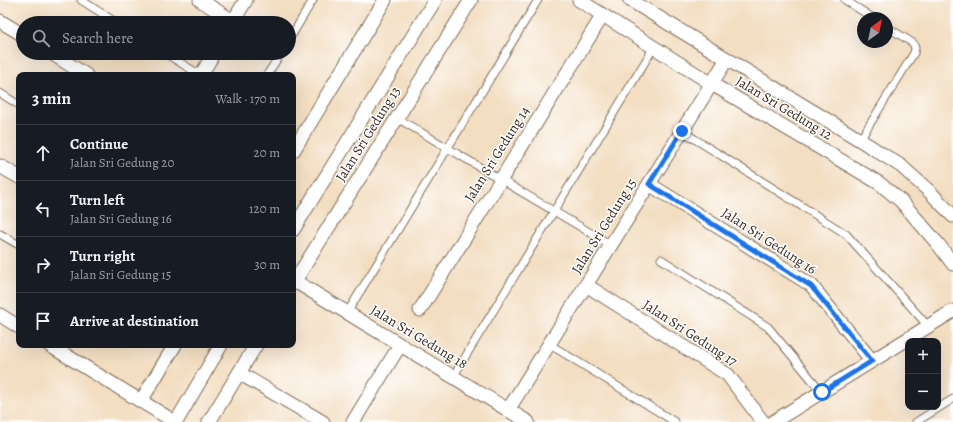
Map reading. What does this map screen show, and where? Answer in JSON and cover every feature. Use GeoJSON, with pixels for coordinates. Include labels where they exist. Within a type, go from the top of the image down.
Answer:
{"type":"FeatureCollection","features":[{"type":"Feature","properties":{"kind":"street"},"geometry":{"type":"LineString","coordinates":[[200,0],[223,16]]}},
{"type":"Feature","properties":{"kind":"street"},"geometry":{"type":"LineString","coordinates":[[236,16],[246,0]]}},
{"type":"Feature","properties":{"kind":"street"},"geometry":{"type":"LineString","coordinates":[[296,145],[384,0]]}},
{"type":"Feature","properties":{"kind":"street","name":"Jalan Sri Gedung 13"},"geometry":{"type":"LineString","coordinates":[[296,225],[435,0]]}},
{"type":"Feature","properties":{"kind":"street","name":"Jalan Sri Gedung 13"},"geometry":{"type":"LineString","coordinates":[[296,279],[471,0]]}},
{"type":"Feature","properties":{"kind":"street","name":"Jalan Sri Gedung 12"},"geometry":{"type":"LineString","coordinates":[[580,0],[712,84],[878,183],[901,201],[953,264]]}},
{"type":"Feature","properties":{"kind":"street","name":"Jalan Sri Gedung 12"},"geometry":{"type":"LineString","coordinates":[[630,0],[901,166],[930,192],[953,216]]}},
{"type":"Feature","properties":{"kind":"street","name":"Jalan Sri Gedung 14"},"geometry":{"type":"LineString","coordinates":[[420,310],[603,15]]}},
{"type":"Feature","properties":{"kind":"street"},"geometry":{"type":"LineString","coordinates":[[0,21],[16,31]]}},
{"type":"Feature","properties":{"kind":"street"},"geometry":{"type":"LineString","coordinates":[[62,60],[81,72]]}},
{"type":"Feature","properties":{"kind":"street"},"geometry":{"type":"LineString","coordinates":[[203,72],[210,60]]}},
{"type":"Feature","properties":{"kind":"street","name":"Jalan Sri Gedung 15"},"geometry":{"type":"LineString","coordinates":[[508,410],[727,60]]}},
{"type":"Feature","properties":{"kind":"street"},"geometry":{"type":"LineString","coordinates":[[0,166],[16,175]]}},
{"type":"Feature","properties":{"kind":"street","name":"Jalan Sri Gedung 16"},"geometry":{"type":"LineString","coordinates":[[649,184],[811,286],[872,361]]}},
{"type":"Feature","properties":{"kind":"street","name":"Jalan Sri Gedung 18"},"geometry":{"type":"LineString","coordinates":[[296,283],[528,422]]}},
{"type":"Feature","properties":{"kind":"street","name":"Jalan Sri Gedung 17"},"geometry":{"type":"LineString","coordinates":[[586,286],[728,375],[763,422]]}},
{"type":"Feature","properties":{"kind":"street"},"geometry":{"type":"LineString","coordinates":[[773,422],[953,311]]}},
{"type":"Feature","properties":{"kind":"street"},"geometry":{"type":"LineString","coordinates":[[0,315],[16,325]]}},
{"type":"Feature","properties":{"kind":"street"},"geometry":{"type":"LineString","coordinates":[[352,422],[400,345]]}},
{"type":"Feature","properties":{"kind":"street"},"geometry":{"type":"LineString","coordinates":[[54,348],[176,422],[219,348]]}},
{"type":"Feature","properties":{"kind":"street"},"geometry":{"type":"LineString","coordinates":[[141,401],[173,348]]}},
{"type":"Feature","properties":{"kind":"street"},"geometry":{"type":"LineString","coordinates":[[209,422],[254,348]]}},
{"type":"Feature","properties":{"kind":"street"},"geometry":{"type":"LineString","coordinates":[[239,373],[323,422]]}},
{"type":"Feature","properties":{"kind":"lane"},"geometry":{"type":"LineString","coordinates":[[81,0],[106,16]]}},
{"type":"Feature","properties":{"kind":"lane"},"geometry":{"type":"LineString","coordinates":[[296,28],[313,0]]}},
{"type":"Feature","properties":{"kind":"lane"},"geometry":{"type":"LineString","coordinates":[[347,313],[538,0]]}},
{"type":"Feature","properties":{"kind":"lane"},"geometry":{"type":"LineString","coordinates":[[845,0],[864,12]]}},
{"type":"Feature","properties":{"kind":"lane"},"geometry":{"type":"LineString","coordinates":[[860,140],[914,53],[915,48],[913,43],[893,31]]}},
{"type":"Feature","properties":{"kind":"lane"},"geometry":{"type":"LineString","coordinates":[[453,377],[654,47]]}},
{"type":"Feature","properties":{"kind":"lane"},"geometry":{"type":"LineString","coordinates":[[176,60],[196,72]]}},
{"type":"Feature","properties":{"kind":"lane"},"geometry":{"type":"LineString","coordinates":[[269,72],[277,60]]}},
{"type":"Feature","properties":{"kind":"lane"},"geometry":{"type":"LineString","coordinates":[[0,93],[16,103]]}},
{"type":"Feature","properties":{"kind":"lane"},"geometry":{"type":"LineString","coordinates":[[397,118],[611,245]]}},
{"type":"Feature","properties":{"kind":"lane"},"geometry":{"type":"LineString","coordinates":[[682,131],[846,234],[928,326]]}},
{"type":"Feature","properties":{"kind":"lane"},"geometry":{"type":"LineString","coordinates":[[0,234],[16,243]]}},
{"type":"Feature","properties":{"kind":"lane"},"geometry":{"type":"LineString","coordinates":[[661,259],[768,327],[822,392]]}},
{"type":"Feature","properties":{"kind":"lane"},"geometry":{"type":"LineString","coordinates":[[549,344],[675,422]]}},
{"type":"Feature","properties":{"kind":"lane"},"geometry":{"type":"LineString","coordinates":[[916,422],[953,399]]}},
{"type":"Feature","properties":{"kind":"route"},"geometry":{"type":"LineString","coordinates":[[682,131],[649,184],[811,286],[872,361],[822,392]]}}]}
